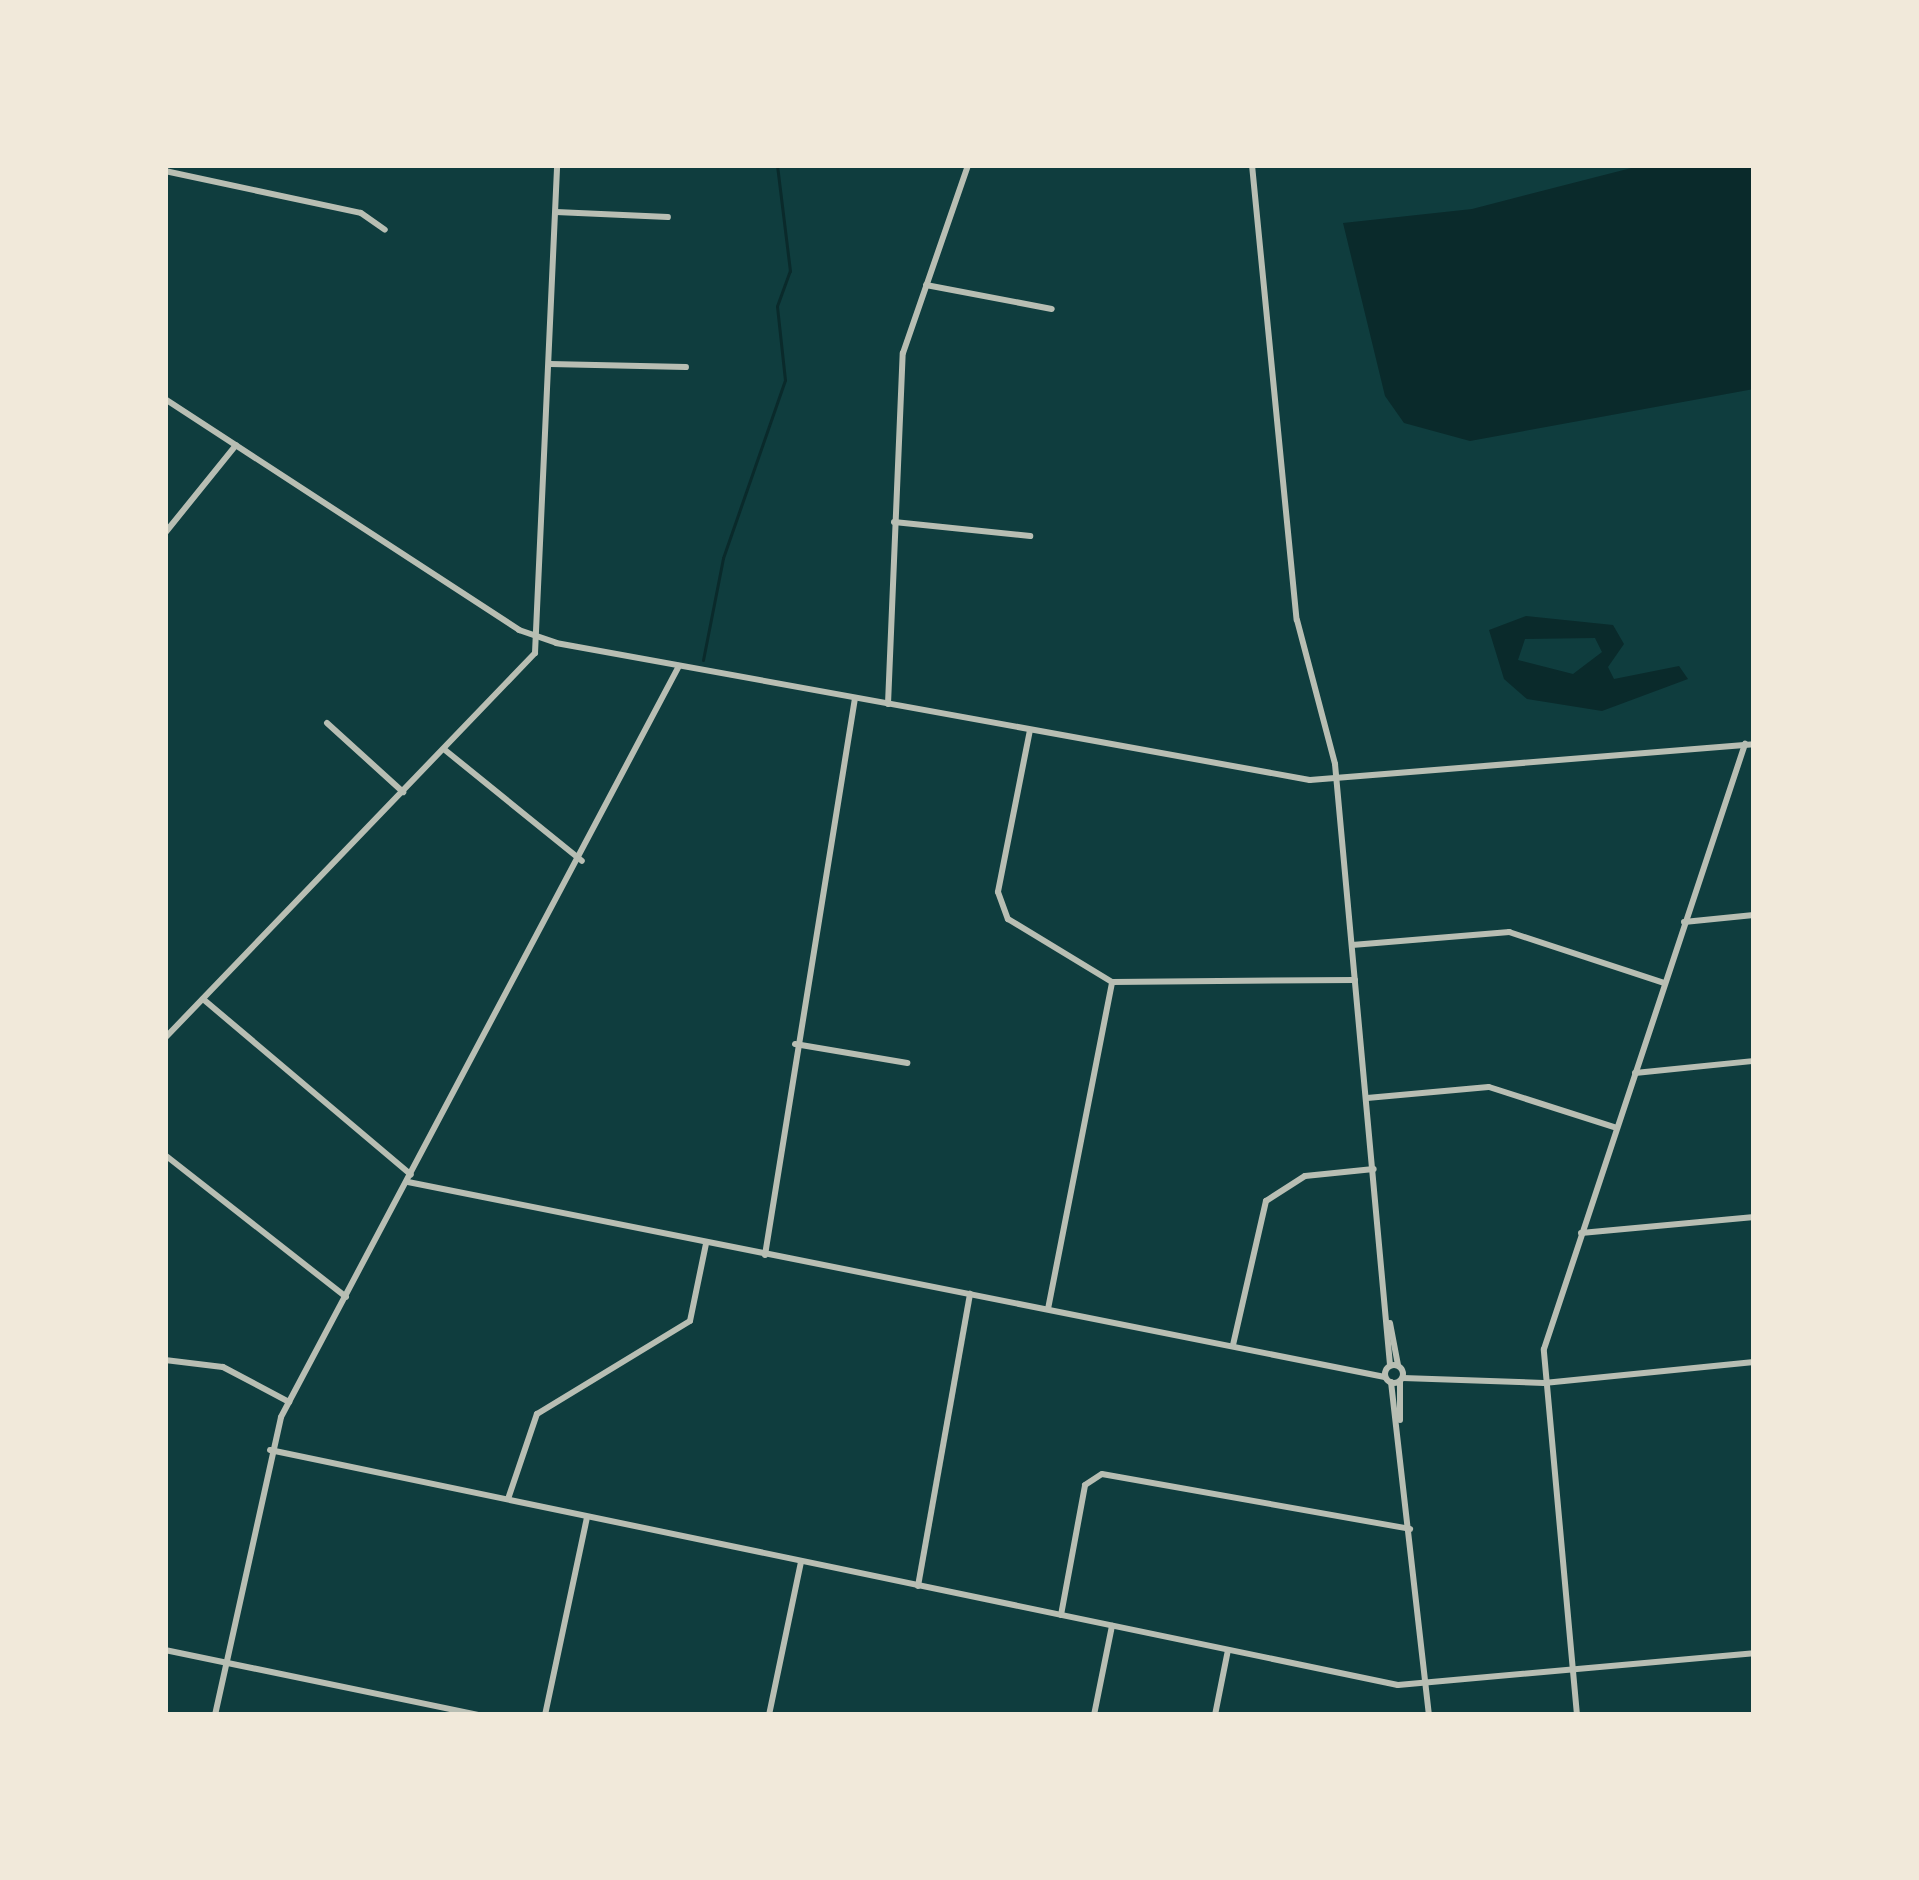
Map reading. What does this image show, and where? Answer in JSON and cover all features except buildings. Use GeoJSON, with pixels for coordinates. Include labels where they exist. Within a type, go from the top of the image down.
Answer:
{"type":"FeatureCollection","features":[{"type":"Feature","properties":{"kind":"street"},"geometry":{"type":"LineString","coordinates":[[165,1038],[530,661],[538,637],[557,165]]}},
{"type":"Feature","properties":{"kind":"street"},"geometry":{"type":"LineString","coordinates":[[888,704],[903,353],[968,165]]}},
{"type":"Feature","properties":{"kind":"street"},"geometry":{"type":"LineString","coordinates":[[1252,165],[1297,620],[1336,778],[1429,1715]]}},
{"type":"Feature","properties":{"kind":"street"},"geometry":{"type":"LineString","coordinates":[[165,171],[362,213],[385,230]]}},
{"type":"Feature","properties":{"kind":"street"},"geometry":{"type":"LineString","coordinates":[[556,212],[668,217]]}},
{"type":"Feature","properties":{"kind":"street"},"geometry":{"type":"LineString","coordinates":[[926,285],[1052,309]]}},
{"type":"Feature","properties":{"kind":"street"},"geometry":{"type":"LineString","coordinates":[[550,364],[686,367]]}},
{"type":"Feature","properties":{"kind":"street"},"geometry":{"type":"LineString","coordinates":[[165,399],[538,637],[1030,730],[1336,778],[1750,744],[1684,922],[1547,1334],[1544,1383],[1577,1715]]}},
{"type":"Feature","properties":{"kind":"street"},"geometry":{"type":"LineString","coordinates":[[165,533],[236,445]]}},
{"type":"Feature","properties":{"kind":"street"},"geometry":{"type":"LineString","coordinates":[[894,522],[1030,536]]}},
{"type":"Feature","properties":{"kind":"street"},"geometry":{"type":"LineString","coordinates":[[215,1715],[270,1450],[289,1402],[582,860],[679,666]]}},
{"type":"Feature","properties":{"kind":"street"},"geometry":{"type":"LineString","coordinates":[[765,1255],[795,1044],[855,698]]}},
{"type":"Feature","properties":{"kind":"street"},"geometry":{"type":"LineString","coordinates":[[326,723],[403,792]]}},
{"type":"Feature","properties":{"kind":"street"},"geometry":{"type":"LineString","coordinates":[[1030,730],[999,907],[1112,982],[1356,980]]}},
{"type":"Feature","properties":{"kind":"street"},"geometry":{"type":"LineString","coordinates":[[445,749],[582,860]]}},
{"type":"Feature","properties":{"kind":"street"},"geometry":{"type":"LineString","coordinates":[[1684,922],[1754,915]]}},
{"type":"Feature","properties":{"kind":"street"},"geometry":{"type":"LineString","coordinates":[[1352,945],[1509,932],[1664,983]]}},
{"type":"Feature","properties":{"kind":"street"},"geometry":{"type":"LineString","coordinates":[[1048,1309],[1112,982]]}},
{"type":"Feature","properties":{"kind":"street"},"geometry":{"type":"LineString","coordinates":[[203,999],[410,1179],[706,1244],[1358,1369],[1544,1383],[1754,1362]]}},
{"type":"Feature","properties":{"kind":"street"},"geometry":{"type":"LineString","coordinates":[[795,1044],[908,1063]]}},
{"type":"Feature","properties":{"kind":"street"},"geometry":{"type":"LineString","coordinates":[[1635,1073],[1754,1061]]}},
{"type":"Feature","properties":{"kind":"street"},"geometry":{"type":"LineString","coordinates":[[1367,1098],[1489,1087],[1617,1128]]}},
{"type":"Feature","properties":{"kind":"street"},"geometry":{"type":"LineString","coordinates":[[165,1155],[346,1297]]}},
{"type":"Feature","properties":{"kind":"street"},"geometry":{"type":"LineString","coordinates":[[1233,1345],[1266,1202],[1305,1176],[1374,1169]]}},
{"type":"Feature","properties":{"kind":"street"},"geometry":{"type":"LineString","coordinates":[[1581,1233],[1754,1217]]}},
{"type":"Feature","properties":{"kind":"street"},"geometry":{"type":"LineString","coordinates":[[507,1500],[537,1414],[690,1321],[706,1244]]}},
{"type":"Feature","properties":{"kind":"street"},"geometry":{"type":"LineString","coordinates":[[918,1586],[970,1294]]}},
{"type":"Feature","properties":{"kind":"street"},"geometry":{"type":"LineString","coordinates":[[165,1360],[223,1366],[289,1402]]}},
{"type":"Feature","properties":{"kind":"street"},"geometry":{"type":"LineString","coordinates":[[270,1450],[1228,1650],[1426,1685],[1754,1653]]}},
{"type":"Feature","properties":{"kind":"street"},"geometry":{"type":"LineString","coordinates":[[1061,1615],[1085,1485],[1102,1474],[1410,1529]]}},
{"type":"Feature","properties":{"kind":"street"},"geometry":{"type":"LineString","coordinates":[[545,1715],[587,1517]]}},
{"type":"Feature","properties":{"kind":"street"},"geometry":{"type":"LineString","coordinates":[[769,1715],[801,1562]]}},
{"type":"Feature","properties":{"kind":"street"},"geometry":{"type":"LineString","coordinates":[[1094,1715],[1112,1626]]}},
{"type":"Feature","properties":{"kind":"street"},"geometry":{"type":"LineString","coordinates":[[165,1650],[478,1715]]}},
{"type":"Feature","properties":{"kind":"street"},"geometry":{"type":"LineString","coordinates":[[1215,1715],[1228,1650]]}},
{"type":"Feature","properties":{"kind":"water"},"geometry":{"type":"Polygon","coordinates":[[[1643,165],[1754,165],[1754,389],[1470,441],[1404,423],[1385,396],[1343,223],[1472,209],[1643,165]]]}},
{"type":"Feature","properties":{"kind":"water"},"geometry":{"type":"Polygon","coordinates":[[[1526,616],[1613,625],[1624,644],[1608,667],[1614,679],[1679,666],[1688,679],[1602,711],[1527,699],[1504,679],[1489,630],[1526,616]],[[1595,638],[1525,639],[1518,660],[1573,674],[1602,652],[1595,638]]]}},
{"type":"Feature","properties":{"kind":"waterway"},"geometry":{"type":"LineString","coordinates":[[703,660],[723,558],[785,380],[777,306],[790,271],[777,165]]}}]}
